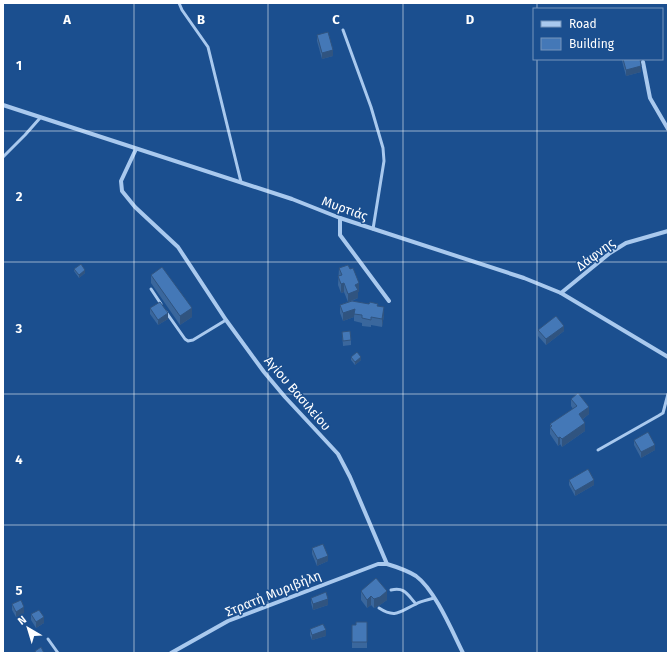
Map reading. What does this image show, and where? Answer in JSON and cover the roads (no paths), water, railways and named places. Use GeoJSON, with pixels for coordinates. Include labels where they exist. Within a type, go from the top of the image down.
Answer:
{"type":"FeatureCollection","features":[{"type":"Feature","properties":{"kind":"street"},"geometry":{"type":"LineString","coordinates":[[643,62],[650,98],[668,129]]}},
{"type":"Feature","properties":{"kind":"street","name":"Μυρτιάς"},"geometry":{"type":"LineString","coordinates":[[3,105],[241,182],[292,199],[340,218],[524,278],[561,293],[668,357]]}},
{"type":"Feature","properties":{"kind":"street","name":"Αγίου Βασιλείου"},"geometry":{"type":"LineString","coordinates":[[136,149],[121,181],[122,192],[135,207],[178,247],[226,320],[264,372],[338,454],[350,477],[387,564]]}},
{"type":"Feature","properties":{"kind":"street"},"geometry":{"type":"LineString","coordinates":[[340,218],[340,235],[389,301]]}},
{"type":"Feature","properties":{"kind":"street","name":"Δάφνης"},"geometry":{"type":"LineString","coordinates":[[561,293],[610,253],[626,243],[668,231]]}},
{"type":"Feature","properties":{"kind":"street","name":"Στρατή Μυριβήλη"},"geometry":{"type":"LineString","coordinates":[[171,653],[228,621],[365,568],[378,564],[387,564]]}},
{"type":"Feature","properties":{"kind":"street"},"geometry":{"type":"LineString","coordinates":[[387,564],[416,576],[434,598],[463,653]]}},
{"type":"Feature","properties":{"kind":"lane"},"geometry":{"type":"LineString","coordinates":[[179,3],[182,10],[208,47],[241,182]]}},
{"type":"Feature","properties":{"kind":"lane"},"geometry":{"type":"LineString","coordinates":[[343,30],[371,107],[383,148],[384,162],[373,229]]}},
{"type":"Feature","properties":{"kind":"lane"},"geometry":{"type":"LineString","coordinates":[[3,157],[40,118]]}},
{"type":"Feature","properties":{"kind":"lane"},"geometry":{"type":"LineString","coordinates":[[151,289],[184,339],[188,341],[193,340],[226,320]]}},
{"type":"Feature","properties":{"kind":"lane"},"geometry":{"type":"LineString","coordinates":[[598,450],[663,412],[668,394]]}},
{"type":"Feature","properties":{"kind":"lane"},"geometry":{"type":"LineString","coordinates":[[391,590],[399,588],[404,591],[416,604]]}},
{"type":"Feature","properties":{"kind":"lane"},"geometry":{"type":"LineString","coordinates":[[378,608],[391,614],[407,610],[416,604],[434,598]]}},
{"type":"Feature","properties":{"kind":"lane"},"geometry":{"type":"LineString","coordinates":[[48,639],[58,653]]}}]}
